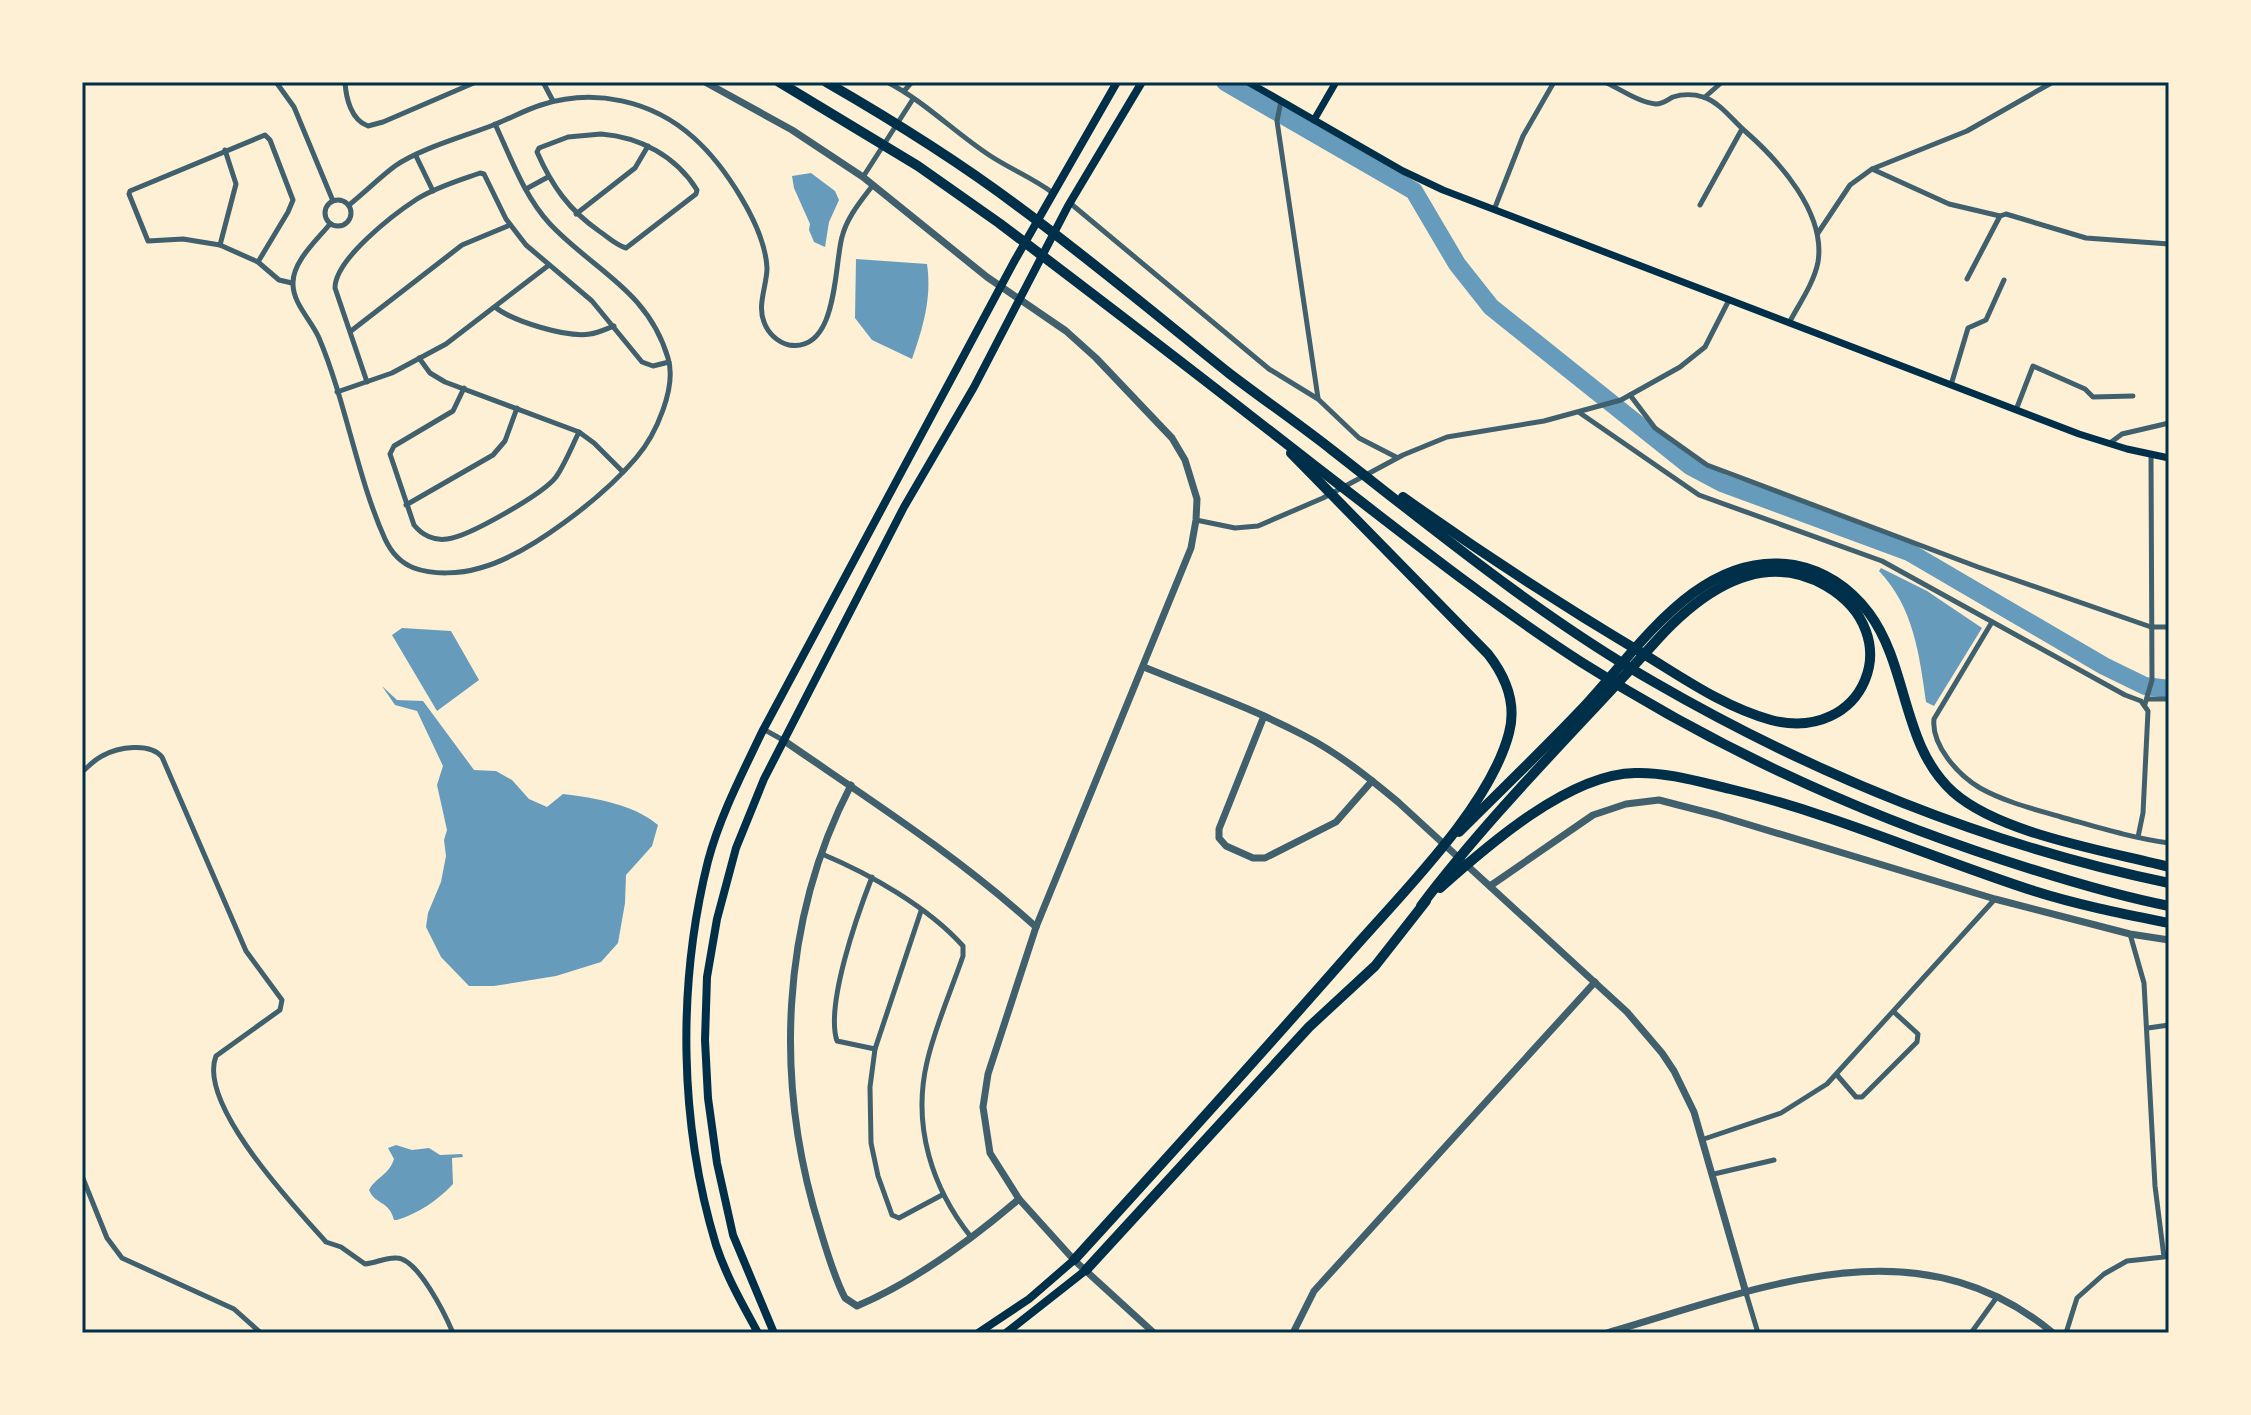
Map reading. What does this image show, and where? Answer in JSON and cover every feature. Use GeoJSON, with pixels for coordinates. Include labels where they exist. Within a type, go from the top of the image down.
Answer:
{"type":"FeatureCollection","features":[{"type":"Feature","properties":{"kind":"highway"},"geometry":{"type":"LineString","coordinates":[[779,82],[905,157],[953,190],[1119,313],[1504,610],[1594,670],[1717,742],[1835,796],[1961,846],[2065,880],[2169,906]]}},
{"type":"Feature","properties":{"kind":"highway"},"geometry":{"type":"LineString","coordinates":[[826,82],[932,147],[1015,204],[1235,377],[1471,546],[1577,614],[1737,709],[1789,722],[1829,717],[1852,702],[1871,665],[1865,625],[1848,602],[1825,585],[1785,573],[1770,572],[1740,578],[1712,591],[1654,637]]}},
{"type":"Feature","properties":{"kind":"highway"},"geometry":{"type":"LineString","coordinates":[[1287,414],[1465,554],[1573,631],[1652,681],[1722,718],[1885,795],[2055,856],[2169,883]]}},
{"type":"Feature","properties":{"kind":"highway"},"geometry":{"type":"LineString","coordinates":[[1074,1260],[1227,1094],[1432,859],[1463,819],[1503,751],[1510,729],[1512,703],[1503,674],[1473,635],[1267,429]]}},
{"type":"Feature","properties":{"kind":"highway"},"geometry":{"type":"LineString","coordinates":[[1086,1270],[1309,1027],[1375,966],[1493,818],[1695,592],[1727,573],[1762,564],[1799,566],[1834,580],[1859,601],[1887,644],[1927,759],[1953,792],[1983,813],[2077,844],[2169,867]]}},
{"type":"Feature","properties":{"kind":"highway"},"geometry":{"type":"LineString","coordinates":[[1432,859],[1582,716]]}},
{"type":"Feature","properties":{"kind":"highway"},"geometry":{"type":"LineString","coordinates":[[1421,906],[1508,832],[1570,791],[1634,773],[1689,779],[1772,799],[2035,892],[2169,923]]}},
{"type":"Feature","properties":{"kind":"main road"},"geometry":{"type":"LineString","coordinates":[[758,1333],[717,1247],[699,1167],[689,1098],[686,1039],[690,971],[709,859],[730,797],[763,729],[1015,260],[1117,82]]}},
{"type":"Feature","properties":{"kind":"main road"},"geometry":{"type":"LineString","coordinates":[[774,1333],[733,1235],[708,1098],[705,1040],[707,977],[717,919],[736,848],[783,740],[904,507],[974,387],[1069,205],[1142,82]]}},
{"type":"Feature","properties":{"kind":"main road"},"geometry":{"type":"LineString","coordinates":[[1248,82],[1280,103],[1422,181],[2016,410],[2109,444],[2169,458]]}},
{"type":"Feature","properties":{"kind":"main road"},"geometry":{"type":"LineString","coordinates":[[1314,120],[1336,82]]}},
{"type":"Feature","properties":{"kind":"main road"},"geometry":{"type":"LineString","coordinates":[[978,1333],[1029,1299],[1074,1260]]}},
{"type":"Feature","properties":{"kind":"main road"},"geometry":{"type":"LineString","coordinates":[[1006,1333],[1086,1270]]}},
{"type":"Feature","properties":{"kind":"street"},"geometry":{"type":"LineString","coordinates":[[276,82],[296,112],[333,201]]}},
{"type":"Feature","properties":{"kind":"street"},"geometry":{"type":"LineString","coordinates":[[345,82],[356,119],[368,126],[476,82]]}},
{"type":"Feature","properties":{"kind":"street"},"geometry":{"type":"LineString","coordinates":[[543,82],[553,101]]}},
{"type":"Feature","properties":{"kind":"street"},"geometry":{"type":"LineString","coordinates":[[705,82],[792,130],[863,177],[1001,286],[1066,331],[1172,438],[1193,482],[1197,499],[1191,548],[1036,927],[984,1092],[983,1118],[990,1153],[1019,1199],[1074,1260],[1154,1333]]}},
{"type":"Feature","properties":{"kind":"street"},"geometry":{"type":"LineString","coordinates":[[887,82],[904,91],[990,156],[1028,175],[1053,193]]}},
{"type":"Feature","properties":{"kind":"street"},"geometry":{"type":"LineString","coordinates":[[904,91],[912,82]]}},
{"type":"Feature","properties":{"kind":"street"},"geometry":{"type":"LineString","coordinates":[[1494,210],[1523,136],[1554,82]]}},
{"type":"Feature","properties":{"kind":"street"},"geometry":{"type":"LineString","coordinates":[[1605,82],[1658,104],[1685,95],[1705,97],[1768,151],[1784,169],[1817,234],[1817,264],[1789,323]]}},
{"type":"Feature","properties":{"kind":"street"},"geometry":{"type":"LineString","coordinates":[[1705,97],[1722,82]]}},
{"type":"Feature","properties":{"kind":"street"},"geometry":{"type":"LineString","coordinates":[[1817,234],[1850,185],[1872,169],[1967,131],[2053,82]]}},
{"type":"Feature","properties":{"kind":"street"},"geometry":{"type":"LineString","coordinates":[[349,205],[395,166],[553,101],[597,97],[636,104],[673,122],[696,139],[735,190],[757,229],[766,263],[762,317],[772,335],[789,345],[809,342],[826,324],[842,236],[848,221],[873,185]]}},
{"type":"Feature","properties":{"kind":"street"},"geometry":{"type":"LineString","coordinates":[[863,177],[913,99]]}},
{"type":"Feature","properties":{"kind":"street"},"geometry":{"type":"LineString","coordinates":[[1280,103],[1277,121],[1318,399]]}},
{"type":"Feature","properties":{"kind":"street"},"geometry":{"type":"LineString","coordinates":[[330,224],[297,266],[292,283],[294,294],[318,336],[386,542],[405,563],[424,571],[468,571],[490,564],[556,527],[595,498],[623,472],[646,444],[669,395],[669,362],[653,327],[635,299],[612,275],[550,224],[526,189],[495,124]]}},
{"type":"Feature","properties":{"kind":"street"},"geometry":{"type":"LineString","coordinates":[[1700,205],[1742,129]]}},
{"type":"Feature","properties":{"kind":"street"},"geometry":{"type":"LineString","coordinates":[[590,134],[613,135],[648,146],[683,172],[695,187],[696,194],[626,248],[576,214],[548,177],[537,150],[562,139],[590,134]]}},
{"type":"Feature","properties":{"kind":"street"},"geometry":{"type":"LineString","coordinates":[[258,262],[290,208],[292,194],[269,137],[265,135],[225,150],[131,189],[129,193],[149,242],[183,239],[220,245],[258,262],[279,280],[292,283]]}},
{"type":"Feature","properties":{"kind":"street"},"geometry":{"type":"LineString","coordinates":[[576,214],[637,166],[648,146]]}},
{"type":"Feature","properties":{"kind":"street"},"geometry":{"type":"LineString","coordinates":[[220,245],[236,184],[225,150]]}},
{"type":"Feature","properties":{"kind":"street"},"geometry":{"type":"LineString","coordinates":[[416,156],[433,191]]}},
{"type":"Feature","properties":{"kind":"street"},"geometry":{"type":"LineString","coordinates":[[1872,169],[1949,204],[2000,216],[2006,214],[2086,238],[2169,244]]}},
{"type":"Feature","properties":{"kind":"street"},"geometry":{"type":"LineString","coordinates":[[367,382],[335,288],[338,272],[368,238],[418,199],[483,173],[510,225],[526,245],[592,301],[644,363],[653,366],[669,362]]}},
{"type":"Feature","properties":{"kind":"street"},"geometry":{"type":"LineString","coordinates":[[526,189],[548,177]]}},
{"type":"Feature","properties":{"kind":"street"},"geometry":{"type":"LineString","coordinates":[[342,200],[349,205],[352,213],[346,224],[337,227],[326,220],[325,210],[333,201],[342,200]]}},
{"type":"Feature","properties":{"kind":"street"},"geometry":{"type":"LineString","coordinates":[[1069,205],[1269,369],[1318,399],[1359,438],[1397,458]]}},
{"type":"Feature","properties":{"kind":"street"},"geometry":{"type":"LineString","coordinates":[[1967,279],[2000,216]]}},
{"type":"Feature","properties":{"kind":"street"},"geometry":{"type":"LineString","coordinates":[[351,331],[462,245],[510,225]]}},
{"type":"Feature","properties":{"kind":"street"},"geometry":{"type":"LineString","coordinates":[[337,392],[419,358],[456,337],[549,265]]}},
{"type":"Feature","properties":{"kind":"street"},"geometry":{"type":"LineString","coordinates":[[1951,385],[1968,328],[1986,320],[2004,280]]}},
{"type":"Feature","properties":{"kind":"street"},"geometry":{"type":"LineString","coordinates":[[1196,520],[1235,528],[1258,526],[1447,437],[1580,413],[1621,400],[1680,367],[1705,347],[1729,300]]}},
{"type":"Feature","properties":{"kind":"street"},"geometry":{"type":"LineString","coordinates":[[495,307],[511,319],[572,333],[590,334],[614,326]]}},
{"type":"Feature","properties":{"kind":"street"},"geometry":{"type":"LineString","coordinates":[[419,358],[438,378],[579,432],[623,472]]}},
{"type":"Feature","properties":{"kind":"street"},"geometry":{"type":"LineString","coordinates":[[2016,410],[2033,366],[2085,389],[2093,397],[2133,396]]}},
{"type":"Feature","properties":{"kind":"street"},"geometry":{"type":"LineString","coordinates":[[464,388],[453,411],[391,450],[414,525],[436,539],[446,540],[461,535],[523,502],[551,482],[579,432]]}},
{"type":"Feature","properties":{"kind":"street"},"geometry":{"type":"LineString","coordinates":[[1630,395],[1655,428],[1693,457],[1715,469],[1978,567],[2151,627],[2169,627]]}},
{"type":"Feature","properties":{"kind":"street"},"geometry":{"type":"LineString","coordinates":[[406,505],[493,455],[505,441],[517,408]]}},
{"type":"Feature","properties":{"kind":"street"},"geometry":{"type":"LineString","coordinates":[[1580,413],[1699,495],[1882,561],[2125,695],[2169,699]]}},
{"type":"Feature","properties":{"kind":"street"},"geometry":{"type":"LineString","coordinates":[[2109,444],[2122,434],[2169,423]]}},
{"type":"Feature","properties":{"kind":"street"},"geometry":{"type":"LineString","coordinates":[[2138,837],[2143,813],[2148,698],[2152,680],[2151,454]]}},
{"type":"Feature","properties":{"kind":"street"},"geometry":{"type":"LineString","coordinates":[[1992,622],[1934,719],[1933,726],[1943,749],[1978,787],[2001,798],[2123,836],[2169,843]]}},
{"type":"Feature","properties":{"kind":"street"},"geometry":{"type":"LineString","coordinates":[[1144,667],[1264,716],[1328,749],[1372,781],[1627,1012],[1662,1053],[1683,1087],[1704,1139],[1758,1333]]}},
{"type":"Feature","properties":{"kind":"street"},"geometry":{"type":"LineString","coordinates":[[1264,716],[1219,829],[1219,838],[1226,846],[1253,858],[1274,854],[1336,822],[1372,781]]}},
{"type":"Feature","properties":{"kind":"street"},"geometry":{"type":"LineString","coordinates":[[763,729],[851,785],[974,874],[1036,927]]}},
{"type":"Feature","properties":{"kind":"street"},"geometry":{"type":"LineString","coordinates":[[82,772],[111,751],[148,748],[162,757],[246,951],[282,1000],[280,1010],[216,1056],[211,1067],[217,1090],[230,1118],[262,1167],[326,1242],[341,1247],[365,1264],[394,1258],[407,1260],[420,1273],[453,1333]]}},
{"type":"Feature","properties":{"kind":"street"},"geometry":{"type":"LineString","coordinates":[[851,785],[822,854],[803,920],[794,973],[790,1068],[800,1154],[813,1207],[841,1291],[848,1302],[857,1306],[906,1280],[971,1237],[1019,1199]]}},
{"type":"Feature","properties":{"kind":"street"},"geometry":{"type":"LineString","coordinates":[[1490,886],[1593,815],[1626,804],[1659,800],[1995,899],[2130,934],[2169,940]]}},
{"type":"Feature","properties":{"kind":"street"},"geometry":{"type":"LineString","coordinates":[[822,854],[872,877],[921,911],[960,942],[964,949],[927,1062],[922,1103],[926,1147],[942,1195],[971,1237]]}},
{"type":"Feature","properties":{"kind":"street"},"geometry":{"type":"LineString","coordinates":[[872,877],[847,953],[834,1028],[837,1041],[875,1049]]}},
{"type":"Feature","properties":{"kind":"street"},"geometry":{"type":"LineString","coordinates":[[1704,1139],[1781,1113],[1827,1084],[1995,899]]}},
{"type":"Feature","properties":{"kind":"street"},"geometry":{"type":"LineString","coordinates":[[921,911],[875,1049],[869,1099],[871,1143],[878,1176],[892,1215],[899,1218],[942,1195]]}},
{"type":"Feature","properties":{"kind":"street"},"geometry":{"type":"LineString","coordinates":[[2066,1333],[2077,1298],[2104,1274],[2127,1261],[2164,1257],[2155,1186],[2144,983],[2130,934]]}},
{"type":"Feature","properties":{"kind":"street"},"geometry":{"type":"LineString","coordinates":[[1293,1333],[1314,1291],[1595,982]]}},
{"type":"Feature","properties":{"kind":"street"},"geometry":{"type":"LineString","coordinates":[[1837,1075],[1856,1097],[1862,1097],[1917,1042],[1918,1034],[1894,1012]]}},
{"type":"Feature","properties":{"kind":"street"},"geometry":{"type":"LineString","coordinates":[[2148,1028],[2169,1025]]}},
{"type":"Feature","properties":{"kind":"street"},"geometry":{"type":"LineString","coordinates":[[1714,1174],[1774,1160]]}},
{"type":"Feature","properties":{"kind":"street"},"geometry":{"type":"LineString","coordinates":[[82,1176],[107,1238],[122,1258],[173,1284],[227,1305],[261,1333]]}},
{"type":"Feature","properties":{"kind":"street"},"geometry":{"type":"LineString","coordinates":[[1607,1333],[1828,1273],[1893,1270],[1946,1278],[1997,1296],[2053,1333]]}},
{"type":"Feature","properties":{"kind":"street"},"geometry":{"type":"LineString","coordinates":[[1971,1333],[1997,1296]]}},
{"type":"Feature","properties":{"kind":"water"},"geometry":{"type":"Polygon","coordinates":[[[811,173],[835,191],[839,200],[829,222],[825,247],[814,242],[810,224],[794,188],[792,176],[811,173]]]}},
{"type":"Feature","properties":{"kind":"water"},"geometry":{"type":"Polygon","coordinates":[[[856,259],[927,264],[927,301],[912,359],[872,340],[855,318],[856,259]]]}},
{"type":"Feature","properties":{"kind":"water"},"geometry":{"type":"Polygon","coordinates":[[[1881,568],[1927,591],[1982,628],[1934,706],[1926,702],[1917,649],[1907,616],[1891,585],[1879,571],[1881,568]]]}},
{"type":"Feature","properties":{"kind":"water"},"geometry":{"type":"Polygon","coordinates":[[[402,628],[451,631],[479,680],[437,711],[392,635],[402,628]]]}},
{"type":"Feature","properties":{"kind":"water"},"geometry":{"type":"Polygon","coordinates":[[[382,686],[397,700],[423,701],[474,770],[496,771],[512,780],[529,799],[547,807],[563,794],[601,800],[637,812],[658,825],[652,846],[626,875],[618,943],[601,962],[556,976],[494,986],[469,986],[441,957],[426,927],[446,856],[444,840],[447,830],[437,785],[443,766],[417,711],[395,705],[382,686]]]}},
{"type":"Feature","properties":{"kind":"water"},"geometry":{"type":"Polygon","coordinates":[[[396,1145],[412,1150],[429,1148],[440,1155],[462,1154],[463,1157],[452,1158],[453,1184],[447,1190],[420,1210],[394,1220],[389,1209],[369,1190],[392,1164],[394,1159],[388,1148],[396,1145]]]}},
{"type":"Feature","properties":{"kind":"waterway"},"geometry":{"type":"LineString","coordinates":[[1225,82],[1414,191],[1457,264],[1491,307],[1690,466],[1722,483],[1909,552],[2104,666],[2145,686],[2169,689]]}}]}
